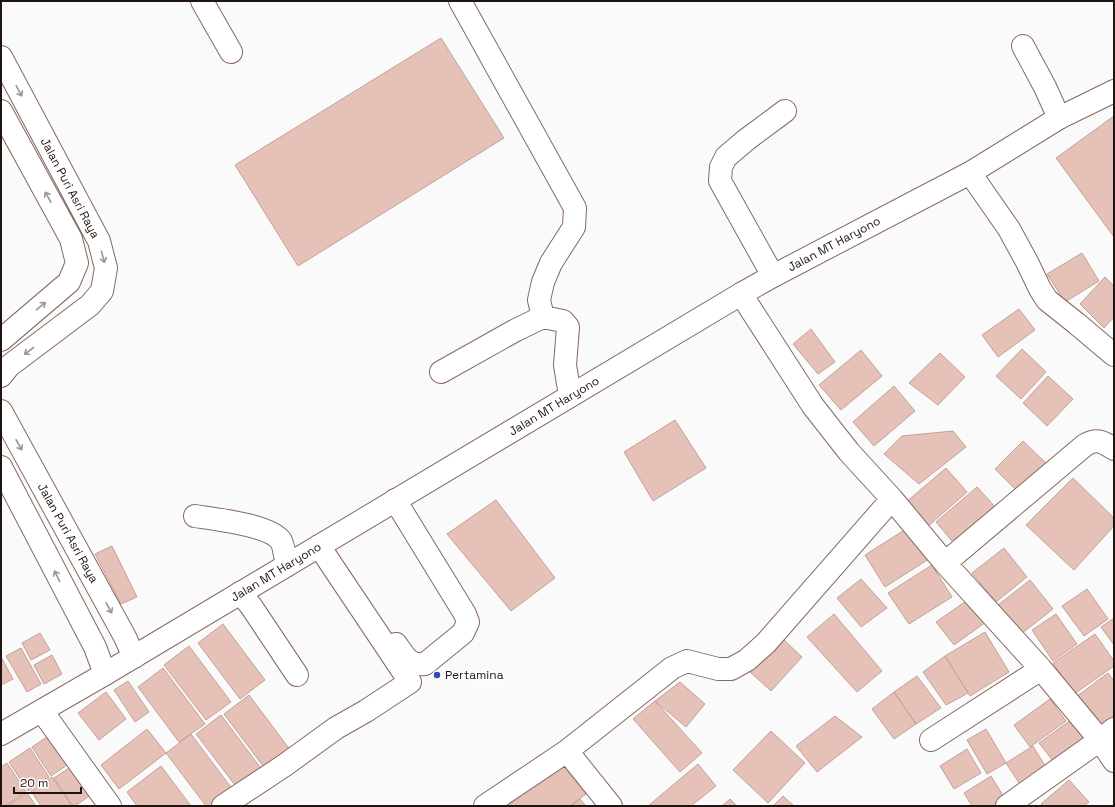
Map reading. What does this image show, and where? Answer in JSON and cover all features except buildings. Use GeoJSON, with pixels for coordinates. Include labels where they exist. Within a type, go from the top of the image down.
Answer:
{"type":"FeatureCollection","features":[{"type":"Feature","properties":{"kind":"street"},"geometry":{"type":"LineString","coordinates":[[202,1],[231,52]]}},
{"type":"Feature","properties":{"kind":"street"},"geometry":{"type":"LineString","coordinates":[[460,1],[575,208],[574,227],[551,263],[543,282],[539,300],[543,318]]}},
{"type":"Feature","properties":{"kind":"street"},"geometry":{"type":"LineString","coordinates":[[1024,46],[1059,118]]}},
{"type":"Feature","properties":{"kind":"street","name":"Jalan Puri Asri Raya"},"geometry":{"type":"LineString","coordinates":[[1,57],[99,241],[106,268],[102,290],[90,305],[9,366],[1,376]]}},
{"type":"Feature","properties":{"kind":"street","name":"Jalan MT Haryono"},"geometry":{"type":"LineString","coordinates":[[1,734],[105,674],[741,294],[970,173],[1059,118],[1114,91]]}},
{"type":"Feature","properties":{"kind":"street","name":"Jalan Puri Asri Raya"},"geometry":{"type":"LineString","coordinates":[[1,111],[71,239],[77,263],[69,282],[2,336]]}},
{"type":"Feature","properties":{"kind":"street"},"geometry":{"type":"LineString","coordinates":[[773,276],[720,182],[721,167],[726,157],[785,111]]}},
{"type":"Feature","properties":{"kind":"street"},"geometry":{"type":"LineString","coordinates":[[35,174],[59,167]]}},
{"type":"Feature","properties":{"kind":"street"},"geometry":{"type":"LineString","coordinates":[[970,173],[1010,229],[1047,300],[1114,355]]}},
{"type":"Feature","properties":{"kind":"street"},"geometry":{"type":"LineString","coordinates":[[741,294],[814,406],[850,452],[892,499],[945,564],[1040,669],[1107,735],[1114,761]]}},
{"type":"Feature","properties":{"kind":"street"},"geometry":{"type":"LineString","coordinates":[[441,372],[516,330],[543,318],[562,321],[568,327],[565,365],[570,396]]}},
{"type":"Feature","properties":{"kind":"street","name":"Jalan Puri Asri Raya"},"geometry":{"type":"LineString","coordinates":[[1,411],[134,656]]}},
{"type":"Feature","properties":{"kind":"street"},"geometry":{"type":"LineString","coordinates":[[945,564],[1086,445],[1093,441],[1101,442],[1114,450]]}},
{"type":"Feature","properties":{"kind":"street"},"geometry":{"type":"LineString","coordinates":[[1,466],[95,647],[105,674]]}},
{"type":"Feature","properties":{"kind":"street"},"geometry":{"type":"LineString","coordinates":[[485,806],[567,751],[672,668],[687,661],[718,669],[731,669],[747,660],[766,643],[892,499]]}},
{"type":"Feature","properties":{"kind":"street"},"geometry":{"type":"LineString","coordinates":[[323,543],[407,660],[417,665],[425,664],[463,633],[468,622],[395,500]]}},
{"type":"Feature","properties":{"kind":"street"},"geometry":{"type":"LineString","coordinates":[[195,516],[250,525],[269,531],[281,541],[287,565]]}},
{"type":"Feature","properties":{"kind":"street"},"geometry":{"type":"LineString","coordinates":[[223,806],[285,765],[336,728],[366,711],[410,682],[323,543]]}},
{"type":"Feature","properties":{"kind":"street"},"geometry":{"type":"LineString","coordinates":[[69,598],[95,584]]}},
{"type":"Feature","properties":{"kind":"street"},"geometry":{"type":"LineString","coordinates":[[240,593],[251,606],[297,675]]}},
{"type":"Feature","properties":{"kind":"street"},"geometry":{"type":"LineString","coordinates":[[931,740],[1040,669]]}},
{"type":"Feature","properties":{"kind":"street"},"geometry":{"type":"LineString","coordinates":[[42,711],[110,806]]}},
{"type":"Feature","properties":{"kind":"street"},"geometry":{"type":"LineString","coordinates":[[1007,806],[1107,735]]}},
{"type":"Feature","properties":{"kind":"street"},"geometry":{"type":"LineString","coordinates":[[567,751],[611,806]]}},
{"type":"Feature","properties":{"kind":"place","name":"Pertamina"},"geometry":{"type":"Point","coordinates":[437,675]}}]}
